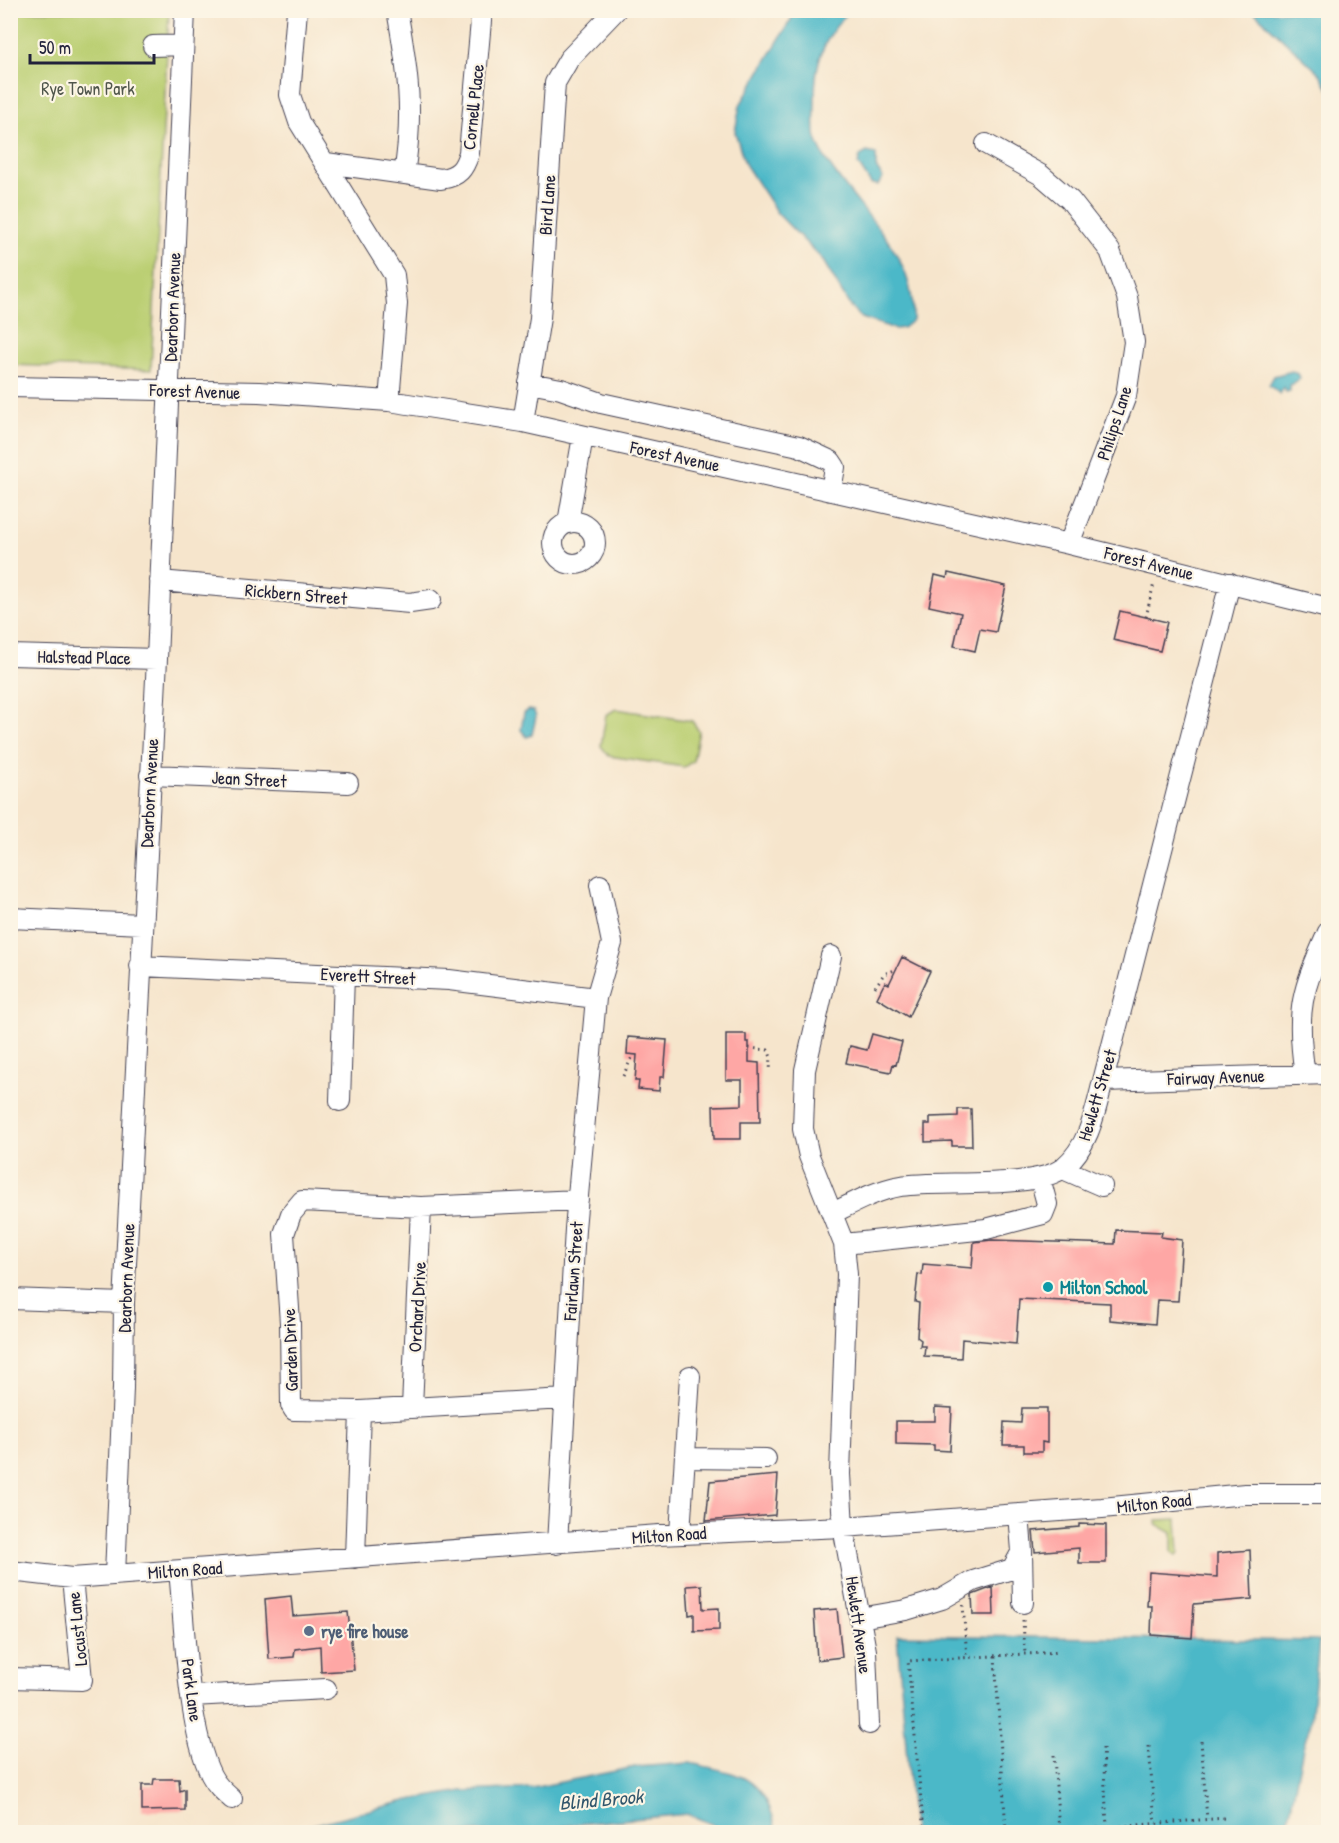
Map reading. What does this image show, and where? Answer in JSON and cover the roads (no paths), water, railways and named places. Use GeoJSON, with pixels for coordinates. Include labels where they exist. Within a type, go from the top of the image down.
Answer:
{"type":"FeatureCollection","features":[{"type":"Feature","properties":{"kind":"street","name":"Dearborn Avenue"},"geometry":{"type":"LineString","coordinates":[[115,1575],[123,1388],[124,1303],[157,659],[185,10]]}},
{"type":"Feature","properties":{"kind":"street"},"geometry":{"type":"LineString","coordinates":[[297,10],[290,95],[299,123],[394,275],[397,304],[389,401]]}},
{"type":"Feature","properties":{"kind":"street"},"geometry":{"type":"LineString","coordinates":[[397,10],[410,84],[409,146],[404,174]]}},
{"type":"Feature","properties":{"kind":"street","name":"Cornell Place"},"geometry":{"type":"LineString","coordinates":[[326,163],[441,179],[453,177],[464,169],[469,153],[482,10]]}},
{"type":"Feature","properties":{"kind":"street","name":"Bird Lane"},"geometry":{"type":"LineString","coordinates":[[522,422],[540,318],[555,83],[569,59],[616,10]]}},
{"type":"Feature","properties":{"kind":"street"},"geometry":{"type":"LineString","coordinates":[[153,46],[183,45]]}},
{"type":"Feature","properties":{"kind":"street","name":"Philips Lane"},"geometry":{"type":"LineString","coordinates":[[986,144],[1041,176],[1070,200],[1110,251],[1127,297],[1134,342],[1126,396],[1070,544]]}},
{"type":"Feature","properties":{"kind":"street"},"geometry":{"type":"LineString","coordinates":[[529,383],[561,389],[601,403],[799,446],[831,461],[836,467],[831,491]]}},
{"type":"Feature","properties":{"kind":"street","name":"Forest Avenue"},"geometry":{"type":"LineString","coordinates":[[10,387],[168,390],[389,401],[522,422],[1070,544],[1329,608]]}},
{"type":"Feature","properties":{"kind":"street"},"geometry":{"type":"LineString","coordinates":[[568,523],[583,436]]}},
{"type":"Feature","properties":{"kind":"street","name":"Rickbern Street"},"geometry":{"type":"LineString","coordinates":[[160,581],[410,603],[431,600]]}},
{"type":"Feature","properties":{"kind":"street","name":"Hewlett Street"},"geometry":{"type":"LineString","coordinates":[[833,1213],[873,1193],[901,1186],[1040,1178],[1063,1169],[1083,1146],[1103,1081],[1230,583]]}},
{"type":"Feature","properties":{"kind":"street","name":"Halstead Place"},"geometry":{"type":"LineString","coordinates":[[10,655],[157,659]]}},
{"type":"Feature","properties":{"kind":"street","name":"Jean Street"},"geometry":{"type":"LineString","coordinates":[[150,775],[348,783]]}},
{"type":"Feature","properties":{"kind":"street","name":"Fairlawn Street"},"geometry":{"type":"LineString","coordinates":[[557,1544],[564,1399],[578,1200],[596,998],[612,943],[600,885]]}},
{"type":"Feature","properties":{"kind":"street"},"geometry":{"type":"LineString","coordinates":[[10,918],[142,924]]}},
{"type":"Feature","properties":{"kind":"street"},"geometry":{"type":"LineString","coordinates":[[1305,1075],[1299,1017],[1306,982],[1329,932]]}},
{"type":"Feature","properties":{"kind":"street"},"geometry":{"type":"LineString","coordinates":[[831,956],[805,1070],[802,1110],[803,1130],[809,1156],[844,1244],[847,1274],[840,1474],[843,1527]]}},
{"type":"Feature","properties":{"kind":"street","name":"Everett Street"},"geometry":{"type":"LineString","coordinates":[[140,966],[449,980],[596,998]]}},
{"type":"Feature","properties":{"kind":"street"},"geometry":{"type":"LineString","coordinates":[[340,1101],[344,975]]}},
{"type":"Feature","properties":{"kind":"street","name":"Fairway Avenue"},"geometry":{"type":"LineString","coordinates":[[1103,1081],[1329,1074]]}},
{"type":"Feature","properties":{"kind":"street"},"geometry":{"type":"LineString","coordinates":[[1063,1169],[1102,1186]]}},
{"type":"Feature","properties":{"kind":"street"},"geometry":{"type":"LineString","coordinates":[[844,1244],[986,1229],[1029,1220],[1043,1214],[1047,1204],[1040,1178]]}},
{"type":"Feature","properties":{"kind":"street"},"geometry":{"type":"LineString","coordinates":[[421,1207],[578,1200]]}},
{"type":"Feature","properties":{"kind":"street","name":"Garden Drive"},"geometry":{"type":"LineString","coordinates":[[421,1207],[302,1201],[291,1214],[284,1234],[291,1406],[294,1410],[360,1411],[564,1399]]}},
{"type":"Feature","properties":{"kind":"street","name":"Orchard Drive"},"geometry":{"type":"LineString","coordinates":[[412,1407],[421,1207]]}},
{"type":"Feature","properties":{"kind":"street"},"geometry":{"type":"LineString","coordinates":[[10,1299],[124,1303]]}},
{"type":"Feature","properties":{"kind":"street"},"geometry":{"type":"LineString","coordinates":[[680,1534],[690,1376]]}},
{"type":"Feature","properties":{"kind":"street"},"geometry":{"type":"LineString","coordinates":[[355,1558],[360,1411]]}},
{"type":"Feature","properties":{"kind":"street"},"geometry":{"type":"LineString","coordinates":[[685,1458],[766,1459]]}},
{"type":"Feature","properties":{"kind":"street","name":"Milton Road"},"geometry":{"type":"LineString","coordinates":[[10,1571],[72,1578],[680,1534],[843,1527],[1245,1494],[1329,1494]]}},
{"type":"Feature","properties":{"kind":"street"},"geometry":{"type":"LineString","coordinates":[[1019,1514],[1023,1603]]}},
{"type":"Feature","properties":{"kind":"street","name":"Hewlett Avenue"},"geometry":{"type":"LineString","coordinates":[[843,1527],[866,1651],[869,1724]]}},
{"type":"Feature","properties":{"kind":"street"},"geometry":{"type":"LineString","coordinates":[[860,1618],[906,1610],[942,1599],[973,1581],[1012,1569],[1022,1551]]}},
{"type":"Feature","properties":{"kind":"street","name":"Park Lane"},"geometry":{"type":"LineString","coordinates":[[179,1571],[192,1696],[204,1760],[218,1787],[232,1798]]}},
{"type":"Feature","properties":{"kind":"street","name":"Locust Lane"},"geometry":{"type":"LineString","coordinates":[[10,1678],[82,1680],[72,1578]]}},
{"type":"Feature","properties":{"kind":"street"},"geometry":{"type":"LineString","coordinates":[[192,1696],[326,1689]]}},
{"type":"Feature","properties":{"kind":"water"},"geometry":{"type":"Polygon","coordinates":[[[796,11],[849,11],[833,30],[819,60],[815,84],[816,140],[829,165],[888,241],[907,277],[912,297],[913,320],[903,328],[895,329],[862,318],[850,306],[822,259],[777,213],[745,164],[735,132],[740,105],[796,11]]]}},
{"type":"Feature","properties":{"kind":"water"},"geometry":{"type":"Polygon","coordinates":[[[1249,11],[1328,11],[1328,88],[1320,74],[1254,12],[1249,11]]]}},
{"type":"Feature","properties":{"kind":"water"},"geometry":{"type":"Polygon","coordinates":[[[867,152],[876,154],[876,167],[883,178],[878,185],[871,184],[858,164],[860,156],[867,152]]]}},
{"type":"Feature","properties":{"kind":"water"},"geometry":{"type":"Polygon","coordinates":[[[1292,371],[1299,375],[1300,379],[1290,385],[1290,391],[1286,392],[1284,387],[1280,394],[1269,385],[1274,376],[1292,371]]]}},
{"type":"Feature","properties":{"kind":"water"},"geometry":{"type":"Polygon","coordinates":[[[529,710],[534,711],[536,717],[532,735],[527,737],[521,730],[524,713],[529,710]]]}},
{"type":"Feature","properties":{"kind":"water"},"geometry":{"type":"Polygon","coordinates":[[[897,1635],[1319,1641],[1311,1722],[1303,1748],[1286,1832],[913,1832],[897,1635]]]}},
{"type":"Feature","properties":{"kind":"water","name":"Blind Brook"},"geometry":{"type":"Polygon","coordinates":[[[690,1763],[737,1775],[758,1788],[772,1813],[777,1832],[720,1832],[714,1825],[688,1814],[577,1824],[534,1832],[285,1832],[409,1800],[463,1791],[532,1788],[635,1767],[690,1763]]]}},
{"type":"Feature","properties":{"kind":"place","name":"Milton School"},"geometry":{"type":"Point","coordinates":[1048,1287]}},
{"type":"Feature","properties":{"kind":"place","name":"rye fire house"},"geometry":{"type":"Point","coordinates":[309,1631]}},
{"type":"Feature","properties":{"kind":"park label","name":"Rye Town Park"},"geometry":{"type":"Point","coordinates":[88,88]}}]}
